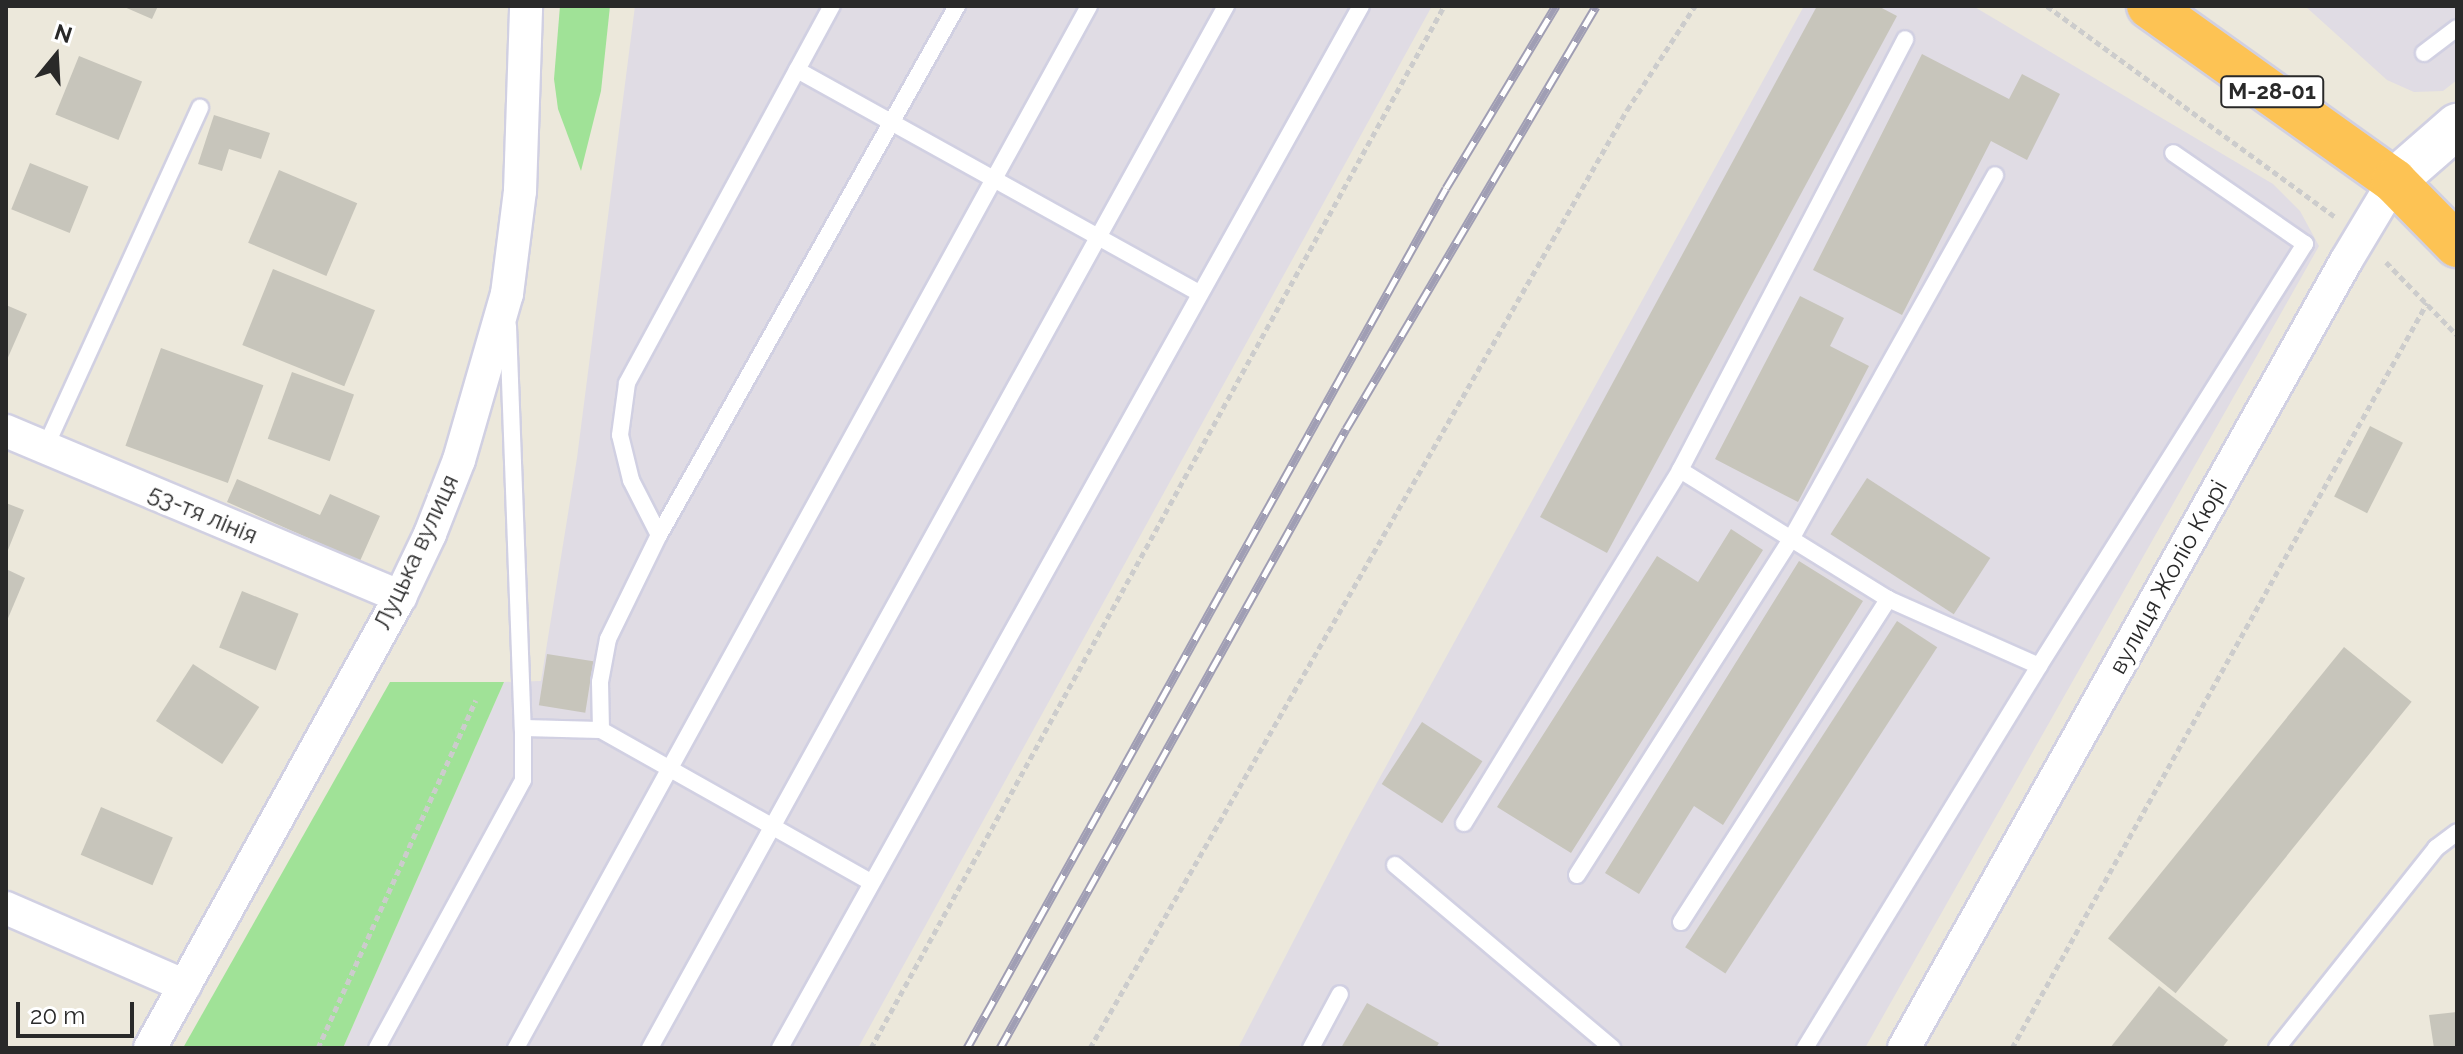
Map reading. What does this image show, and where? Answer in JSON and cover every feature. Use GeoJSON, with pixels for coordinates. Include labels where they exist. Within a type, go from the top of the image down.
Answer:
{"type":"FeatureCollection","features":[{"type":"Feature","properties":{"kind":"highway","name":"М-28-01"},"geometry":{"type":"LineString","coordinates":[[2149,6],[2394,181],[2457,245]]}},
{"type":"Feature","properties":{"kind":"street","name":"Луцька вулиця"},"geometry":{"type":"LineString","coordinates":[[150,1048],[400,597],[430,534],[459,460],[507,294],[520,191],[526,6]]}},
{"type":"Feature","properties":{"kind":"street","name":"вулиця Жоліо Кюрі"},"geometry":{"type":"LineString","coordinates":[[1904,1048],[2394,181],[2457,126]]}},
{"type":"Feature","properties":{"kind":"street","name":"53-тя лінія"},"geometry":{"type":"LineString","coordinates":[[6,431],[400,597]]}},
{"type":"Feature","properties":{"kind":"street"},"geometry":{"type":"LineString","coordinates":[[6,908],[185,986]]}},
{"type":"Feature","properties":{"kind":"lane"},"geometry":{"type":"LineString","coordinates":[[659,535],[631,480],[620,435],[627,383],[832,6]]}},
{"type":"Feature","properties":{"kind":"lane"},"geometry":{"type":"LineString","coordinates":[[601,730],[600,682],[608,639],[659,535],[957,6]]}},
{"type":"Feature","properties":{"kind":"lane"},"geometry":{"type":"LineString","coordinates":[[516,1048],[1089,6]]}},
{"type":"Feature","properties":{"kind":"lane"},"geometry":{"type":"LineString","coordinates":[[650,1048],[1226,6]]}},
{"type":"Feature","properties":{"kind":"lane"},"geometry":{"type":"LineString","coordinates":[[780,1048],[1361,6]]}},
{"type":"Feature","properties":{"kind":"lane"},"geometry":{"type":"LineString","coordinates":[[2424,53],[2457,28]]}},
{"type":"Feature","properties":{"kind":"lane"},"geometry":{"type":"LineString","coordinates":[[1464,823],[1680,470],[1905,39]]}},
{"type":"Feature","properties":{"kind":"lane"},"geometry":{"type":"LineString","coordinates":[[797,70],[1199,293]]}},
{"type":"Feature","properties":{"kind":"lane"},"geometry":{"type":"LineString","coordinates":[[45,448],[200,108]]}},
{"type":"Feature","properties":{"kind":"lane"},"geometry":{"type":"LineString","coordinates":[[1805,1048],[2039,666],[2305,244],[2173,153]]}},
{"type":"Feature","properties":{"kind":"lane"},"geometry":{"type":"LineString","coordinates":[[1577,875],[1791,539],[1995,175]]}},
{"type":"Feature","properties":{"kind":"lane"},"geometry":{"type":"LineString","coordinates":[[377,1048],[523,780],[507,294]]}},
{"type":"Feature","properties":{"kind":"lane"},"geometry":{"type":"LineString","coordinates":[[1680,470],[1888,599],[2039,666]]}},
{"type":"Feature","properties":{"kind":"lane"},"geometry":{"type":"LineString","coordinates":[[1681,922],[1888,599]]}},
{"type":"Feature","properties":{"kind":"lane"},"geometry":{"type":"LineString","coordinates":[[523,728],[601,730],[871,882]]}},
{"type":"Feature","properties":{"kind":"lane"},"geometry":{"type":"LineString","coordinates":[[2277,1048],[2436,848],[2457,832]]}},
{"type":"Feature","properties":{"kind":"lane"},"geometry":{"type":"LineString","coordinates":[[1395,865],[1612,1048]]}},
{"type":"Feature","properties":{"kind":"lane"},"geometry":{"type":"LineString","coordinates":[[1311,1048],[1340,994]]}},
{"type":"Feature","properties":{"kind":"path"},"geometry":{"type":"LineString","coordinates":[[871,1048],[1444,6]]}},
{"type":"Feature","properties":{"kind":"path"},"geometry":{"type":"LineString","coordinates":[[1090,1048],[1627,110],[1695,6]]}},
{"type":"Feature","properties":{"kind":"path"},"geometry":{"type":"LineString","coordinates":[[2047,6],[2361,237],[2457,335]]}},
{"type":"Feature","properties":{"kind":"path"},"geometry":{"type":"LineString","coordinates":[[2012,1048],[2427,303]]}},
{"type":"Feature","properties":{"kind":"path"},"geometry":{"type":"LineString","coordinates":[[318,1048],[476,700]]}},
{"type":"Feature","properties":{"kind":"shaded area"},"geometry":{"type":"Polygon","coordinates":[[[635,6],[1432,6],[858,1048],[343,1048],[504,682],[541,681],[577,458],[635,6]]]}},
{"type":"Feature","properties":{"kind":"shaded area"},"geometry":{"type":"Polygon","coordinates":[[[1804,6],[1973,6],[2273,184],[2300,211],[2319,246],[1865,1048],[1238,1048],[1351,830],[1804,6]]]}},
{"type":"Feature","properties":{"kind":"shaded area"},"geometry":{"type":"Polygon","coordinates":[[[2305,6],[2457,6],[2457,80],[2443,91],[2414,92],[2387,80],[2305,6]]]}},
{"type":"Feature","properties":{"kind":"green space"},"geometry":{"type":"Polygon","coordinates":[[[560,6],[610,6],[601,91],[581,171],[558,109],[554,79],[560,6]]]}},
{"type":"Feature","properties":{"kind":"green space"},"geometry":{"type":"Polygon","coordinates":[[[390,682],[504,682],[343,1048],[183,1048],[390,682]]]}},
{"type":"Feature","properties":{"kind":"building"},"geometry":{"type":"Polygon","coordinates":[[[122,6],[158,6],[152,19],[122,6]]]}},
{"type":"Feature","properties":{"kind":"building"},"geometry":{"type":"Polygon","coordinates":[[[1817,6],[1878,6],[1897,16],[1607,553],[1540,517],[1817,6]]]}},
{"type":"Feature","properties":{"kind":"building"},"geometry":{"type":"Polygon","coordinates":[[[1922,54],[2009,99],[2022,74],[2060,94],[2027,160],[1991,141],[1902,315],[1813,270],[1922,54]]]}},
{"type":"Feature","properties":{"kind":"building"},"geometry":{"type":"Polygon","coordinates":[[[79,56],[142,81],[118,140],[55,114],[79,56]]]}},
{"type":"Feature","properties":{"kind":"building"},"geometry":{"type":"Polygon","coordinates":[[[214,115],[270,133],[261,159],[229,149],[222,171],[198,164],[214,115]]]}},
{"type":"Feature","properties":{"kind":"building"},"geometry":{"type":"Polygon","coordinates":[[[30,163],[88,187],[70,233],[11,209],[30,163]]]}},
{"type":"Feature","properties":{"kind":"building"},"geometry":{"type":"Polygon","coordinates":[[[279,170],[357,203],[326,276],[248,243],[279,170]]]}},
{"type":"Feature","properties":{"kind":"building"},"geometry":{"type":"Polygon","coordinates":[[[273,269],[375,310],[344,386],[242,345],[273,269]]]}},
{"type":"Feature","properties":{"kind":"building"},"geometry":{"type":"Polygon","coordinates":[[[1800,296],[1844,318],[1830,346],[1869,366],[1798,502],[1715,459],[1800,296]]]}},
{"type":"Feature","properties":{"kind":"building"},"geometry":{"type":"Polygon","coordinates":[[[6,305],[27,314],[6,362],[6,305]]]}},
{"type":"Feature","properties":{"kind":"building"},"geometry":{"type":"Polygon","coordinates":[[[161,348],[263,385],[228,483],[125,446],[161,348]]]}},
{"type":"Feature","properties":{"kind":"building"},"geometry":{"type":"Polygon","coordinates":[[[292,372],[354,395],[330,461],[268,439],[292,372]]]}},
{"type":"Feature","properties":{"kind":"building"},"geometry":{"type":"Polygon","coordinates":[[[2370,426],[2403,443],[2367,513],[2334,496],[2370,426]]]}},
{"type":"Feature","properties":{"kind":"building"},"geometry":{"type":"Polygon","coordinates":[[[1867,478],[1990,558],[1954,614],[1831,534],[1867,478]]]}},
{"type":"Feature","properties":{"kind":"building"},"geometry":{"type":"Polygon","coordinates":[[[237,479],[320,515],[330,494],[380,516],[360,561],[227,502],[237,479]]]}},
{"type":"Feature","properties":{"kind":"building"},"geometry":{"type":"Polygon","coordinates":[[[6,503],[24,510],[6,555],[6,503]]]}},
{"type":"Feature","properties":{"kind":"building"},"geometry":{"type":"Polygon","coordinates":[[[1731,529],[1763,550],[1571,853],[1497,807],[1657,556],[1698,582],[1731,529]]]}},
{"type":"Feature","properties":{"kind":"building"},"geometry":{"type":"Polygon","coordinates":[[[1799,561],[1863,601],[1723,825],[1694,806],[1639,894],[1605,873],[1799,561]]]}},
{"type":"Feature","properties":{"kind":"building"},"geometry":{"type":"Polygon","coordinates":[[[6,569],[25,578],[6,623],[6,569]]]}},
{"type":"Feature","properties":{"kind":"building"},"geometry":{"type":"Polygon","coordinates":[[[242,591],[299,614],[276,670],[219,648],[242,591]]]}},
{"type":"Feature","properties":{"kind":"building"},"geometry":{"type":"Polygon","coordinates":[[[1897,621],[1937,647],[1725,973],[1685,947],[1897,621]]]}},
{"type":"Feature","properties":{"kind":"building"},"geometry":{"type":"Polygon","coordinates":[[[2344,647],[2412,702],[2176,993],[2108,938],[2344,647]]]}},
{"type":"Feature","properties":{"kind":"building"},"geometry":{"type":"Polygon","coordinates":[[[547,654],[593,661],[585,713],[539,705],[547,654]]]}},
{"type":"Feature","properties":{"kind":"building"},"geometry":{"type":"Polygon","coordinates":[[[193,664],[259,707],[222,764],[156,721],[193,664]]]}},
{"type":"Feature","properties":{"kind":"building"},"geometry":{"type":"Polygon","coordinates":[[[1422,722],[1482,761],[1442,823],[1382,784],[1422,722]]]}},
{"type":"Feature","properties":{"kind":"building"},"geometry":{"type":"Polygon","coordinates":[[[101,807],[173,837],[152,885],[81,855],[101,807]]]}},
{"type":"Feature","properties":{"kind":"building"},"geometry":{"type":"Polygon","coordinates":[[[2159,986],[2228,1040],[2222,1048],[2110,1048],[2159,986]]]}},
{"type":"Feature","properties":{"kind":"building"},"geometry":{"type":"Polygon","coordinates":[[[1367,1003],[1439,1043],[1436,1048],[1341,1048],[1367,1003]]]}},
{"type":"Feature","properties":{"kind":"building"},"geometry":{"type":"Polygon","coordinates":[[[2457,1012],[2457,1048],[2434,1048],[2429,1015],[2457,1012]]]}},
{"type":"Feature","properties":{"kind":"railway"},"geometry":{"type":"LineString","coordinates":[[967,1048],[1446,188],[1556,6]]}},
{"type":"Feature","properties":{"kind":"railway"},"geometry":{"type":"LineString","coordinates":[[1000,1048],[1346,429],[1596,6]]}}]}
